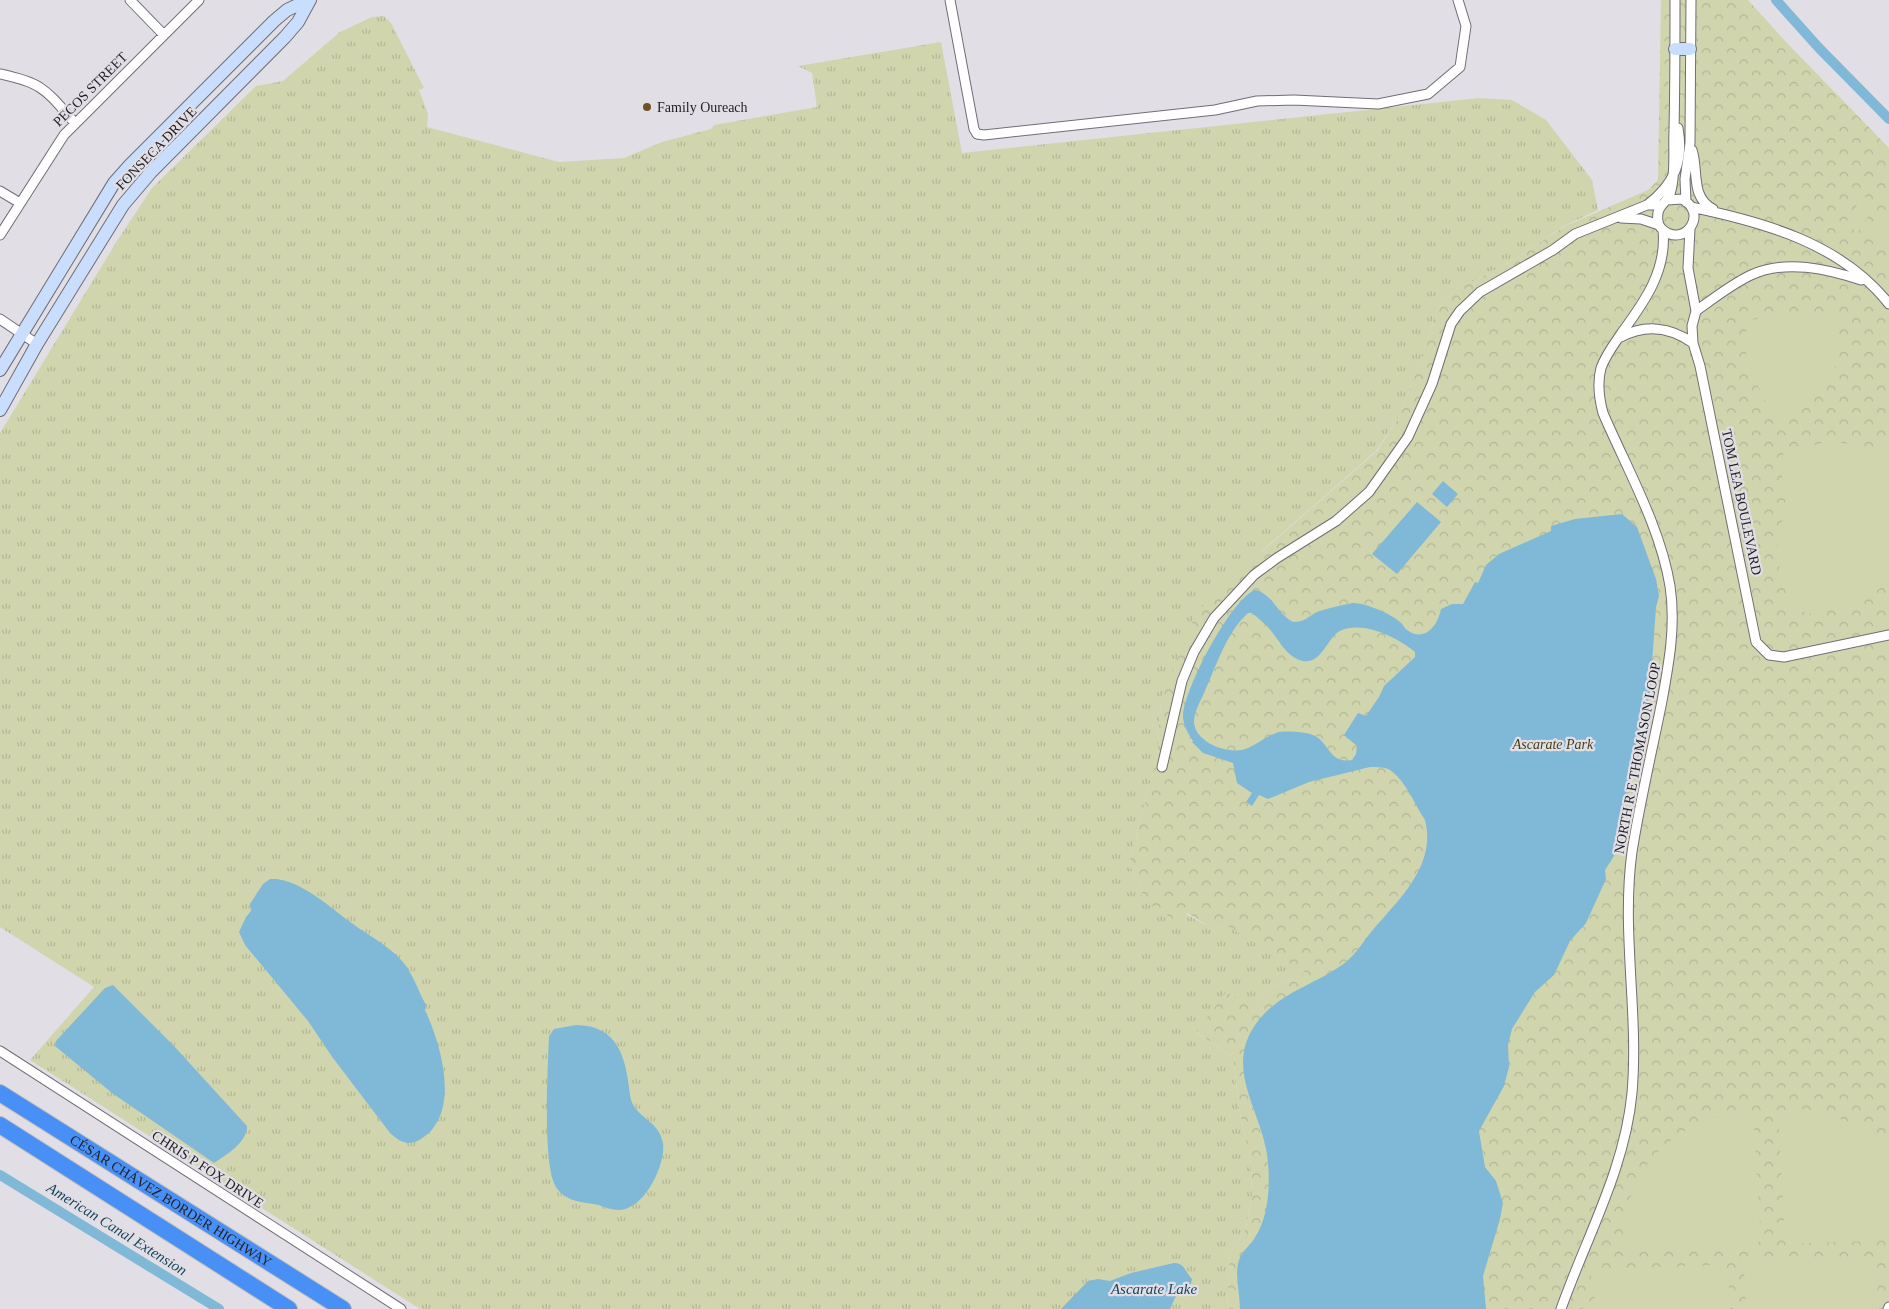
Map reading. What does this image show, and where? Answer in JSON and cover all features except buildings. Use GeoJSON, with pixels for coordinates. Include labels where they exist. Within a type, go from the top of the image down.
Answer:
{"type":"FeatureCollection","features":[{"type":"Feature","properties":{"kind":"highway","name":"CÉSAR CHÁVEZ BORDER HIGHWAY"},"geometry":{"type":"LineString","coordinates":[[3,1095],[344,1309]]}},
{"type":"Feature","properties":{"kind":"highway","name":"CÉSAR CHÁVEZ BORDER HIGHWAY"},"geometry":{"type":"LineString","coordinates":[[0,1125],[289,1309]]}},
{"type":"Feature","properties":{"kind":"main road","name":"FONSECA DRIVE"},"geometry":{"type":"LineString","coordinates":[[0,370],[102,200],[130,165],[274,21],[287,10],[309,0]]}},
{"type":"Feature","properties":{"kind":"main road","name":"FONSECA DRIVE"},"geometry":{"type":"LineString","coordinates":[[0,410],[37,344],[123,205],[139,185],[274,50],[298,22],[309,0]]}},
{"type":"Feature","properties":{"kind":"main road"},"geometry":{"type":"LineString","coordinates":[[1675,49],[1690,50]]}},
{"type":"Feature","properties":{"kind":"street"},"geometry":{"type":"LineString","coordinates":[[130,0],[164,35]]}},
{"type":"Feature","properties":{"kind":"street","name":"PECOS STREET"},"geometry":{"type":"LineString","coordinates":[[0,235],[49,156],[74,122],[199,0]]}},
{"type":"Feature","properties":{"kind":"street"},"geometry":{"type":"LineString","coordinates":[[950,0],[974,129],[977,134],[984,135],[1215,110],[1257,101],[1294,100],[1378,104],[1428,94],[1460,67],[1466,26],[1458,0]]}},
{"type":"Feature","properties":{"kind":"street"},"geometry":{"type":"LineString","coordinates":[[1661,227],[1657,215],[1664,203],[1672,176],[1675,116],[1675,0]]}},
{"type":"Feature","properties":{"kind":"street"},"geometry":{"type":"LineString","coordinates":[[1618,218],[1641,219],[1661,227],[1674,235],[1690,229],[1694,218],[1689,204],[1685,178],[1690,143],[1691,0]]}},
{"type":"Feature","properties":{"kind":"street"},"geometry":{"type":"LineString","coordinates":[[0,74],[37,84],[57,101],[74,122]]}},
{"type":"Feature","properties":{"kind":"street"},"geometry":{"type":"LineString","coordinates":[[1690,143],[1696,163],[1699,198],[1711,208],[1725,213]]}},
{"type":"Feature","properties":{"kind":"street"},"geometry":{"type":"LineString","coordinates":[[1162,767],[1182,681],[1194,652],[1214,618],[1239,588],[1254,575],[1276,558],[1336,521],[1369,492],[1408,437],[1432,384],[1451,324],[1460,311],[1480,292],[1553,250],[1575,234],[1647,205],[1665,190],[1672,176]]}},
{"type":"Feature","properties":{"kind":"street"},"geometry":{"type":"LineString","coordinates":[[0,191],[20,203]]}},
{"type":"Feature","properties":{"kind":"street"},"geometry":{"type":"LineString","coordinates":[[1647,205],[1664,203],[1677,198],[1689,204],[1767,225],[1801,239],[1841,261],[1889,304]]}},
{"type":"Feature","properties":{"kind":"street","name":"NORTH R E THOMASON LOOP"},"geometry":{"type":"LineString","coordinates":[[1561,1309],[1604,1199],[1622,1144],[1632,1096],[1634,1015],[1629,922],[1629,875],[1671,650],[1672,603],[1663,556],[1603,413],[1599,398],[1601,369],[1618,338],[1646,298],[1662,262],[1661,227]]}},
{"type":"Feature","properties":{"kind":"street","name":"TOM LEA BOULEVARD"},"geometry":{"type":"LineString","coordinates":[[1690,229],[1688,268],[1696,311],[1692,326],[1693,344],[1704,383],[1756,642],[1769,655],[1784,657],[1889,635]]}},
{"type":"Feature","properties":{"kind":"street"},"geometry":{"type":"LineString","coordinates":[[1696,311],[1738,282],[1767,269],[1814,268],[1866,282]]}},
{"type":"Feature","properties":{"kind":"street"},"geometry":{"type":"LineString","coordinates":[[0,319],[37,344]]}},
{"type":"Feature","properties":{"kind":"street"},"geometry":{"type":"LineString","coordinates":[[1618,338],[1636,330],[1657,328],[1682,336],[1693,344]]}},
{"type":"Feature","properties":{"kind":"street","name":"CHRIS P FOX DRIVE"},"geometry":{"type":"LineString","coordinates":[[0,1052],[401,1309]]}},
{"type":"Feature","properties":{"kind":"green space","name":"Ascarate Park"},"geometry":{"type":"Polygon","coordinates":[[[1661,0],[1748,0],[1889,148],[1889,1309],[1227,1309],[1230,1253],[1245,1230],[1252,1201],[1251,1163],[1240,1114],[1233,1057],[1196,1032],[1226,992],[1255,1008],[1268,989],[1306,973],[1217,920],[1210,927],[1187,913],[1180,923],[1139,898],[1143,891],[1129,864],[1157,755],[1161,700],[1164,690],[1196,614],[1212,595],[1377,451],[1401,414],[1438,309],[1452,292],[1510,262],[1565,226],[1648,190],[1658,180],[1661,0]]]}},
{"type":"Feature","properties":{"kind":"green space"},"geometry":{"type":"Polygon","coordinates":[[[384,16],[391,23],[424,88],[419,90],[428,114],[427,127],[559,162],[624,158],[662,142],[711,129],[714,125],[817,107],[812,73],[798,66],[941,42],[962,153],[1479,98],[1512,100],[1546,120],[1592,180],[1598,210],[1564,226],[1510,262],[1452,292],[1438,309],[1401,414],[1376,451],[1263,550],[1164,690],[1161,700],[1157,755],[1129,864],[1143,891],[1210,927],[1217,919],[1307,973],[1268,989],[1255,1008],[1197,1033],[1233,1057],[1240,1114],[1251,1163],[1252,1201],[1245,1230],[1230,1253],[1227,1309],[420,1309],[30,1060],[94,987],[0,927],[0,433],[117,241],[152,188],[256,86],[283,81],[340,32],[372,17],[384,16]]]}},
{"type":"Feature","properties":{"kind":"green space"},"geometry":{"type":"Polygon","coordinates":[[[1863,196],[1876,204],[1858,232],[1845,224],[1863,196]]]}},
{"type":"Feature","properties":{"kind":"green space"},"geometry":{"type":"Polygon","coordinates":[[[1884,209],[1889,213],[1889,230],[1879,245],[1866,237],[1884,209]]]}},
{"type":"Feature","properties":{"kind":"green space"},"geometry":{"type":"Polygon","coordinates":[[[1782,313],[1835,318],[1838,353],[1828,382],[1819,394],[1806,404],[1773,416],[1749,368],[1743,337],[1752,320],[1782,313]]]}},
{"type":"Feature","properties":{"kind":"green space"},"geometry":{"type":"Polygon","coordinates":[[[1828,441],[1864,446],[1889,455],[1889,582],[1858,604],[1808,614],[1789,603],[1776,555],[1786,497],[1778,456],[1828,441]]]}},
{"type":"Feature","properties":{"kind":"green space"},"geometry":{"type":"Polygon","coordinates":[[[1804,1109],[1828,1114],[1850,1123],[1861,1129],[1889,1153],[1889,1240],[1792,1244],[1785,1239],[1778,1110],[1804,1109]]]}},
{"type":"Feature","properties":{"kind":"green space"},"geometry":{"type":"Polygon","coordinates":[[[1753,1111],[1761,1240],[1755,1246],[1627,1253],[1626,1224],[1631,1197],[1642,1173],[1657,1153],[1676,1137],[1699,1124],[1725,1115],[1753,1111]]]}},
{"type":"Feature","properties":{"kind":"green space"},"geometry":{"type":"Polygon","coordinates":[[[1877,1256],[1878,1286],[1873,1309],[1746,1309],[1744,1269],[1750,1263],[1877,1256]]]}},
{"type":"Feature","properties":{"kind":"green space"},"geometry":{"type":"Polygon","coordinates":[[[1721,1265],[1728,1271],[1730,1309],[1596,1309],[1590,1270],[1721,1265]]]}},
{"type":"Feature","properties":{"kind":"water"},"geometry":{"type":"Polygon","coordinates":[[[1443,481],[1458,494],[1447,507],[1432,494],[1443,481]]]}},
{"type":"Feature","properties":{"kind":"water"},"geometry":{"type":"Polygon","coordinates":[[[1417,502],[1441,522],[1397,574],[1372,554],[1417,502]]]}},
{"type":"Feature","properties":{"kind":"water","name":"Ascarate Lake"},"geometry":{"type":"Polygon","coordinates":[[[1622,514],[1637,527],[1656,579],[1659,596],[1656,607],[1650,691],[1633,756],[1625,812],[1614,856],[1605,870],[1606,879],[1586,923],[1570,941],[1554,975],[1535,992],[1512,1029],[1508,1045],[1509,1067],[1504,1086],[1479,1131],[1485,1167],[1496,1181],[1503,1203],[1483,1276],[1486,1309],[1240,1309],[1238,1264],[1240,1256],[1254,1239],[1263,1221],[1269,1181],[1265,1144],[1244,1074],[1243,1056],[1248,1039],[1266,1011],[1286,996],[1331,972],[1355,953],[1413,881],[1425,852],[1427,837],[1425,820],[1401,780],[1390,770],[1383,768],[1370,767],[1309,782],[1268,799],[1259,795],[1252,806],[1246,802],[1252,793],[1237,783],[1233,763],[1203,753],[1192,742],[1183,719],[1185,703],[1191,686],[1210,646],[1222,627],[1245,597],[1255,590],[1266,595],[1293,622],[1303,620],[1320,611],[1354,603],[1385,612],[1414,633],[1425,633],[1434,626],[1441,609],[1452,604],[1463,604],[1475,582],[1478,583],[1486,565],[1499,554],[1551,531],[1551,526],[1575,519],[1622,514]],[[1248,613],[1240,621],[1217,662],[1195,715],[1194,722],[1200,735],[1212,745],[1220,748],[1242,750],[1279,732],[1306,733],[1320,740],[1337,758],[1352,760],[1356,754],[1357,746],[1344,735],[1358,713],[1366,716],[1384,686],[1415,657],[1415,652],[1399,641],[1380,632],[1369,629],[1349,628],[1335,635],[1317,657],[1311,661],[1304,661],[1288,653],[1268,627],[1252,613],[1248,613]]]}},
{"type":"Feature","properties":{"kind":"water"},"geometry":{"type":"Polygon","coordinates":[[[270,879],[292,883],[314,895],[391,950],[409,971],[426,1005],[425,1010],[442,1059],[444,1078],[445,1096],[441,1113],[434,1128],[421,1139],[409,1143],[397,1139],[390,1133],[333,1058],[308,1021],[245,945],[239,932],[251,911],[250,904],[263,884],[270,879]]]}},
{"type":"Feature","properties":{"kind":"water"},"geometry":{"type":"Polygon","coordinates":[[[113,985],[173,1045],[247,1126],[244,1138],[240,1143],[214,1163],[112,1093],[55,1046],[56,1041],[105,988],[113,985]]]}},
{"type":"Feature","properties":{"kind":"water"},"geometry":{"type":"Polygon","coordinates":[[[576,1025],[602,1031],[618,1046],[626,1069],[632,1103],[661,1135],[663,1152],[657,1174],[645,1195],[628,1208],[616,1210],[572,1200],[559,1191],[552,1175],[547,1137],[549,1036],[554,1029],[576,1025]]]}},
{"type":"Feature","properties":{"kind":"water","name":"Ascarate Lake"},"geometry":{"type":"Polygon","coordinates":[[[1174,1263],[1183,1266],[1192,1279],[1191,1284],[1179,1289],[1170,1309],[1061,1309],[1088,1281],[1098,1279],[1110,1281],[1131,1273],[1174,1263]]]}},
{"type":"Feature","properties":{"kind":"waterway"},"geometry":{"type":"LineString","coordinates":[[1776,0],[1819,48],[1889,119]]}},
{"type":"Feature","properties":{"kind":"waterway","name":"American Canal Extension"},"geometry":{"type":"LineString","coordinates":[[0,1175],[219,1309]]}},
{"type":"Feature","properties":{"kind":"place","name":"Family Oureach"},"geometry":{"type":"Point","coordinates":[647,107]}}]}
